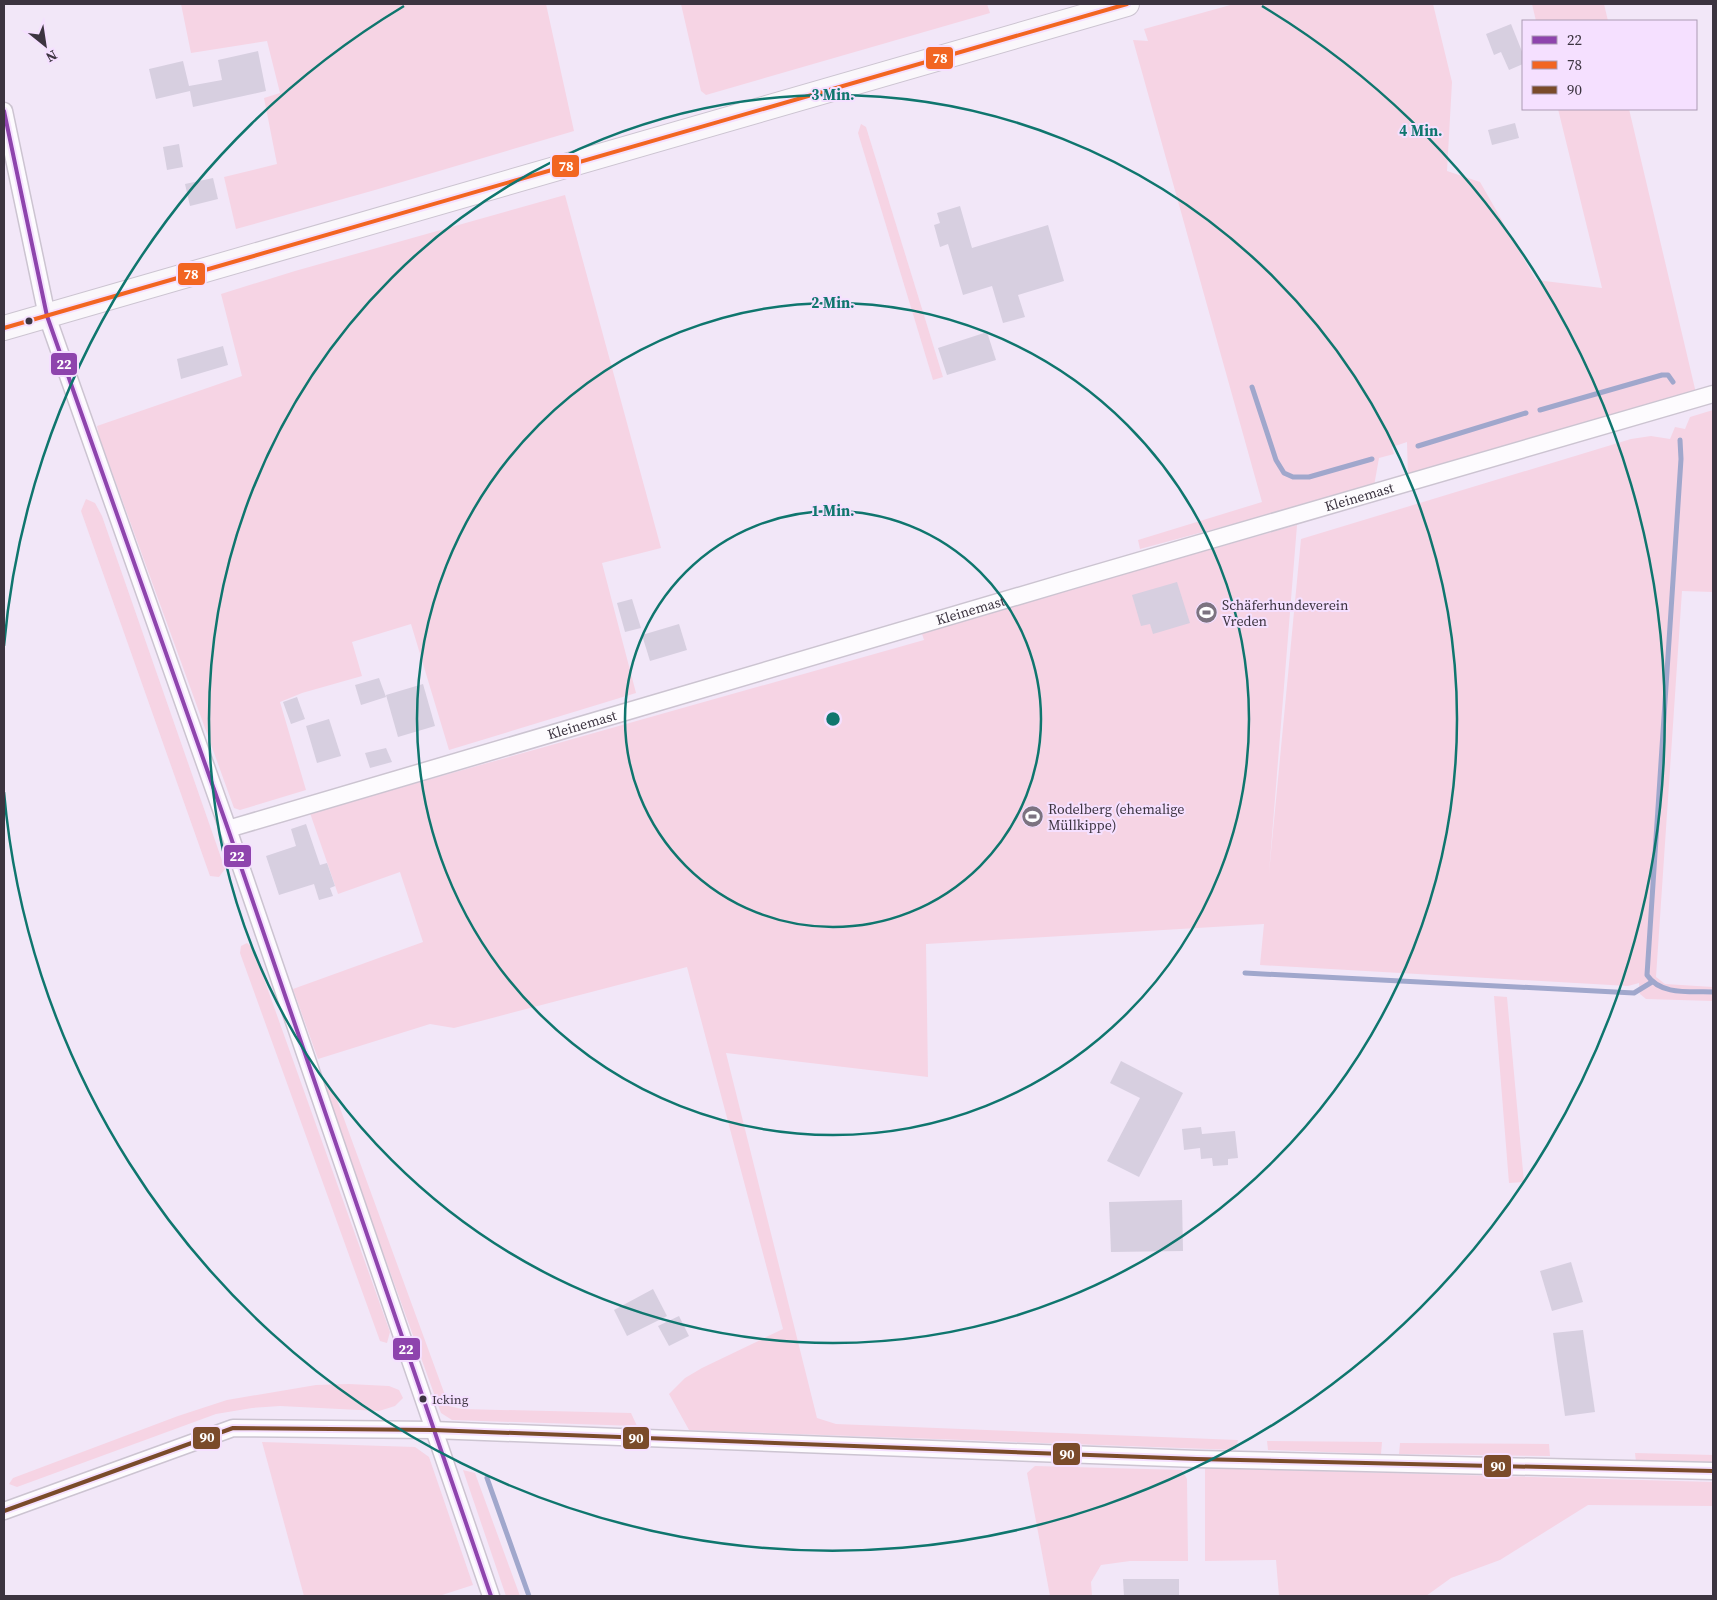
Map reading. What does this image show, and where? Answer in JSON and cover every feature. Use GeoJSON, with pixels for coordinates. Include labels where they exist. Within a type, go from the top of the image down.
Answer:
{"type":"FeatureCollection","features":[{"type":"Feature","properties":{"kind":"main road"},"geometry":{"type":"LineString","coordinates":[[4,328],[1127,4]]}},
{"type":"Feature","properties":{"kind":"street"},"geometry":{"type":"LineString","coordinates":[[4,111],[47,316],[228,830],[491,1596]]}},
{"type":"Feature","properties":{"kind":"street","name":"Kleinemast"},"geometry":{"type":"LineString","coordinates":[[228,830],[1073,580],[1713,394]]}},
{"type":"Feature","properties":{"kind":"street"},"geometry":{"type":"LineString","coordinates":[[4,1511],[233,1428],[433,1430],[1197,1459],[1713,1471]]}},
{"type":"Feature","properties":{"kind":"shaded area"},"geometry":{"type":"Polygon","coordinates":[[[181,4],[546,4],[574,131],[236,229],[224,177],[277,164],[264,98],[280,93],[267,41],[191,53],[181,4]]]}},
{"type":"Feature","properties":{"kind":"shaded area"},"geometry":{"type":"Polygon","coordinates":[[[681,4],[987,4],[990,13],[706,95],[701,91],[681,4]]]}},
{"type":"Feature","properties":{"kind":"shaded area"},"geometry":{"type":"Polygon","coordinates":[[[1234,4],[1433,4],[1452,82],[1447,171],[1480,182],[1536,280],[1602,288],[1558,110],[1629,110],[1696,393],[1408,477],[1407,442],[1392,447],[1394,454],[1379,458],[1374,486],[1140,549],[1138,540],[1262,502],[1133,40],[1148,41],[1144,29],[1234,4]]]}},
{"type":"Feature","properties":{"kind":"shaded area"},"geometry":{"type":"Polygon","coordinates":[[[1532,4],[1604,4],[1608,20],[1536,20],[1532,4]]]}},
{"type":"Feature","properties":{"kind":"shaded area"},"geometry":{"type":"Polygon","coordinates":[[[861,124],[866,127],[943,377],[933,380],[858,133],[861,124]]]}},
{"type":"Feature","properties":{"kind":"shaded area"},"geometry":{"type":"Polygon","coordinates":[[[565,195],[661,548],[602,563],[636,693],[449,750],[411,624],[352,642],[362,676],[302,693],[280,702],[306,790],[240,810],[234,808],[97,426],[242,376],[221,294],[295,271],[565,195]]]}},
{"type":"Feature","properties":{"kind":"shaded area"},"geometry":{"type":"Polygon","coordinates":[[[1713,410],[1713,592],[1682,591],[1656,977],[1665,984],[1713,987],[1713,1001],[1646,999],[1640,994],[1639,983],[1628,986],[1260,965],[1264,924],[926,944],[928,1077],[726,1053],[817,1418],[836,1424],[1238,1440],[1236,1450],[689,1430],[669,1394],[685,1378],[702,1368],[783,1329],[687,967],[454,1028],[430,1024],[318,1059],[293,989],[423,942],[400,872],[338,894],[310,813],[924,640],[921,631],[1297,525],[1269,873],[1301,539],[1631,439],[1651,436],[1670,439],[1675,427],[1685,429],[1690,417],[1713,410]]]}},
{"type":"Feature","properties":{"kind":"shaded area"},"geometry":{"type":"Polygon","coordinates":[[[86,499],[95,503],[102,516],[225,869],[219,877],[210,876],[81,511],[86,499]]]}},
{"type":"Feature","properties":{"kind":"shaded area"},"geometry":{"type":"Polygon","coordinates":[[[247,943],[253,948],[390,1332],[387,1343],[380,1341],[240,953],[241,946],[247,943]]]}},
{"type":"Feature","properties":{"kind":"shaded area"},"geometry":{"type":"Polygon","coordinates":[[[1494,996],[1507,997],[1524,1182],[1509,1183],[1494,996]]]}},
{"type":"Feature","properties":{"kind":"shaded area"},"geometry":{"type":"Polygon","coordinates":[[[320,1078],[336,1097],[449,1406],[462,1409],[631,1413],[637,1426],[452,1420],[441,1413],[320,1078]]]}},
{"type":"Feature","properties":{"kind":"shaded area"},"geometry":{"type":"Polygon","coordinates":[[[316,1385],[389,1386],[399,1390],[403,1398],[395,1406],[379,1411],[280,1406],[216,1414],[17,1487],[9,1484],[13,1478],[178,1416],[227,1400],[316,1385]]]}},
{"type":"Feature","properties":{"kind":"shaded area"},"geometry":{"type":"Polygon","coordinates":[[[1267,1441],[1382,1442],[1381,1454],[1268,1450],[1267,1441]]]}},
{"type":"Feature","properties":{"kind":"shaded area"},"geometry":{"type":"Polygon","coordinates":[[[262,1442],[415,1447],[429,1457],[473,1585],[439,1596],[304,1596],[262,1442]]]}},
{"type":"Feature","properties":{"kind":"shaded area"},"geometry":{"type":"Polygon","coordinates":[[[1400,1443],[1549,1444],[1550,1456],[1399,1454],[1400,1443]]]}},
{"type":"Feature","properties":{"kind":"shaded area"},"geometry":{"type":"Polygon","coordinates":[[[1635,1453],[1713,1455],[1713,1463],[1636,1462],[1635,1453]]]}},
{"type":"Feature","properties":{"kind":"shaded area"},"geometry":{"type":"Polygon","coordinates":[[[1035,1466],[1182,1470],[1187,1479],[1188,1561],[1130,1561],[1101,1565],[1091,1582],[1092,1596],[1050,1596],[1027,1473],[1035,1466]]]}},
{"type":"Feature","properties":{"kind":"shaded area"},"geometry":{"type":"Polygon","coordinates":[[[1205,1468],[1713,1482],[1713,1506],[1588,1505],[1500,1560],[1451,1578],[1426,1596],[1279,1596],[1276,1560],[1205,1561],[1205,1468]]]}},
{"type":"Feature","properties":{"kind":"shaded area"},"geometry":{"type":"Polygon","coordinates":[[[463,1470],[475,1473],[520,1596],[506,1596],[463,1470]]]}},
{"type":"Feature","properties":{"kind":"building"},"geometry":{"type":"Polygon","coordinates":[[[1511,24],[1522,52],[1522,64],[1509,70],[1501,52],[1494,55],[1486,34],[1511,24]]]}},
{"type":"Feature","properties":{"kind":"building"},"geometry":{"type":"Polygon","coordinates":[[[258,51],[266,91],[193,107],[190,91],[156,99],[149,69],[183,61],[189,86],[222,80],[218,60],[258,51]]]}},
{"type":"Feature","properties":{"kind":"building"},"geometry":{"type":"Polygon","coordinates":[[[1515,123],[1519,138],[1492,145],[1488,130],[1515,123]]]}},
{"type":"Feature","properties":{"kind":"building"},"geometry":{"type":"Polygon","coordinates":[[[179,144],[183,167],[167,170],[163,147],[179,144]]]}},
{"type":"Feature","properties":{"kind":"building"},"geometry":{"type":"Polygon","coordinates":[[[213,178],[218,199],[190,206],[185,184],[213,178]]]}},
{"type":"Feature","properties":{"kind":"building"},"geometry":{"type":"Polygon","coordinates":[[[960,206],[972,248],[1048,225],[1064,281],[1018,295],[1025,317],[1003,323],[992,286],[963,295],[948,244],[940,247],[934,225],[940,223],[937,213],[960,206]]]}},
{"type":"Feature","properties":{"kind":"building"},"geometry":{"type":"Polygon","coordinates":[[[987,332],[996,360],[947,375],[938,348],[987,332]]]}},
{"type":"Feature","properties":{"kind":"building"},"geometry":{"type":"Polygon","coordinates":[[[223,346],[228,365],[181,379],[177,359],[223,346]]]}},
{"type":"Feature","properties":{"kind":"building"},"geometry":{"type":"Polygon","coordinates":[[[1177,582],[1190,623],[1153,634],[1150,624],[1141,626],[1132,595],[1177,582]]]}},
{"type":"Feature","properties":{"kind":"building"},"geometry":{"type":"Polygon","coordinates":[[[632,599],[641,628],[625,632],[617,603],[632,599]]]}},
{"type":"Feature","properties":{"kind":"building"},"geometry":{"type":"Polygon","coordinates":[[[679,624],[687,650],[650,661],[642,635],[679,624]]]}},
{"type":"Feature","properties":{"kind":"building"},"geometry":{"type":"Polygon","coordinates":[[[379,678],[386,697],[361,705],[355,685],[379,678]]]}},
{"type":"Feature","properties":{"kind":"building"},"geometry":{"type":"Polygon","coordinates":[[[423,684],[435,726],[398,737],[386,695],[423,684]]]}},
{"type":"Feature","properties":{"kind":"building"},"geometry":{"type":"Polygon","coordinates":[[[297,697],[305,719],[291,724],[283,702],[297,697]]]}},
{"type":"Feature","properties":{"kind":"building"},"geometry":{"type":"Polygon","coordinates":[[[329,719],[341,756],[317,763],[306,726],[329,719]]]}},
{"type":"Feature","properties":{"kind":"building"},"geometry":{"type":"Polygon","coordinates":[[[386,748],[392,762],[370,768],[365,753],[386,748]]]}},
{"type":"Feature","properties":{"kind":"building"},"geometry":{"type":"Polygon","coordinates":[[[306,824],[320,865],[327,863],[335,886],[330,888],[333,896],[319,900],[314,884],[279,895],[266,856],[296,846],[291,829],[306,824]]]}},
{"type":"Feature","properties":{"kind":"building"},"geometry":{"type":"Polygon","coordinates":[[[1121,1061],[1183,1093],[1139,1177],[1107,1161],[1140,1098],[1110,1083],[1121,1061]]]}},
{"type":"Feature","properties":{"kind":"building"},"geometry":{"type":"Polygon","coordinates":[[[1201,1127],[1202,1134],[1235,1131],[1238,1158],[1228,1159],[1228,1165],[1213,1166],[1212,1158],[1201,1159],[1200,1148],[1184,1150],[1182,1129],[1201,1127]]]}},
{"type":"Feature","properties":{"kind":"building"},"geometry":{"type":"Polygon","coordinates":[[[1182,1200],[1183,1251],[1111,1252],[1109,1202],[1182,1200]]]}},
{"type":"Feature","properties":{"kind":"building"},"geometry":{"type":"Polygon","coordinates":[[[1571,1262],[1583,1302],[1552,1311],[1540,1271],[1571,1262]]]}},
{"type":"Feature","properties":{"kind":"building"},"geometry":{"type":"Polygon","coordinates":[[[653,1289],[667,1316],[627,1336],[614,1310],[653,1289]]]}},
{"type":"Feature","properties":{"kind":"building"},"geometry":{"type":"Polygon","coordinates":[[[679,1316],[689,1336],[669,1346],[658,1326],[679,1316]]]}},
{"type":"Feature","properties":{"kind":"building"},"geometry":{"type":"Polygon","coordinates":[[[1583,1330],[1595,1412],[1565,1416],[1553,1333],[1583,1330]]]}},
{"type":"Feature","properties":{"kind":"building"},"geometry":{"type":"Polygon","coordinates":[[[1123,1579],[1179,1579],[1179,1596],[1124,1596],[1123,1579]]]}},
{"type":"Feature","properties":{"kind":"waterway"},"geometry":{"type":"LineString","coordinates":[[1540,410],[1662,375],[1668,375],[1673,382]]}},
{"type":"Feature","properties":{"kind":"waterway"},"geometry":{"type":"LineString","coordinates":[[1252,387],[1276,460],[1284,473],[1293,477],[1309,477],[1372,459]]}},
{"type":"Feature","properties":{"kind":"waterway"},"geometry":{"type":"LineString","coordinates":[[1418,446],[1526,413]]}},
{"type":"Feature","properties":{"kind":"waterway"},"geometry":{"type":"LineString","coordinates":[[1680,440],[1681,459],[1647,975],[1653,982],[1668,989],[1686,992],[1713,992]]}},
{"type":"Feature","properties":{"kind":"waterway"},"geometry":{"type":"LineString","coordinates":[[1245,973],[1634,993],[1652,982]]}},
{"type":"Feature","properties":{"kind":"waterway"},"geometry":{"type":"LineString","coordinates":[[487,1478],[529,1596]]}},
{"type":"Feature","properties":{"kind":"transit line","name":"78"},"geometry":{"type":"LineString","coordinates":[[4,328],[1127,4]]}},
{"type":"Feature","properties":{"kind":"transit line","name":"22"},"geometry":{"type":"LineString","coordinates":[[4,111],[47,316],[228,829],[491,1596]]}},
{"type":"Feature","properties":{"kind":"transit line","name":"90"},"geometry":{"type":"LineString","coordinates":[[4,1511],[233,1428],[433,1430],[1197,1459],[1713,1471]]}},
{"type":"Feature","properties":{"kind":"place","name":"Schäferhundeverein Vreden"},"geometry":{"type":"Point","coordinates":[1206,613]}},
{"type":"Feature","properties":{"kind":"place","name":"Rodelberg (ehemalige Müllkippe)"},"geometry":{"type":"Point","coordinates":[1032,817]}},
{"type":"Feature","properties":{"kind":"place","name":"Icking"},"geometry":{"type":"Point","coordinates":[423,1399]}}]}
